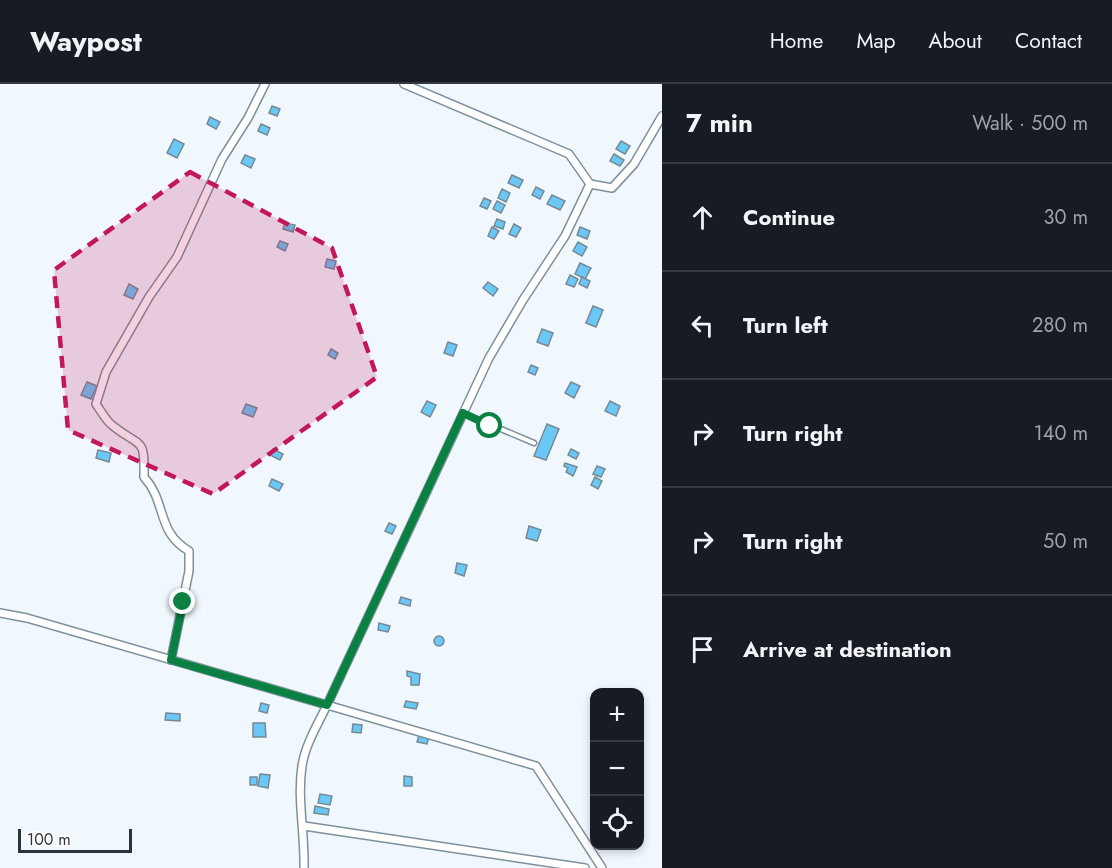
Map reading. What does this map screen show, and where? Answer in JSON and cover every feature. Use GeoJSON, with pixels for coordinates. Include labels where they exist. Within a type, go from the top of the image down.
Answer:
{"type":"FeatureCollection","features":[{"type":"Feature","properties":{"kind":"street"},"geometry":{"type":"LineString","coordinates":[[171,660],[189,572],[189,551],[176,544],[163,524],[154,488],[144,477],[145,451],[138,441],[112,425],[96,404],[106,372],[150,297],[177,257],[222,159],[248,118],[265,84]]}},
{"type":"Feature","properties":{"kind":"street"},"geometry":{"type":"LineString","coordinates":[[404,84],[569,154],[590,184],[612,188],[634,164],[662,116]]}},
{"type":"Feature","properties":{"kind":"street"},"geometry":{"type":"LineString","coordinates":[[304,868],[304,826],[300,792],[302,764],[327,705],[489,358],[523,300],[565,236],[590,184]]}},
{"type":"Feature","properties":{"kind":"street"},"geometry":{"type":"LineString","coordinates":[[0,613],[27,618],[536,766],[602,868]]}},
{"type":"Feature","properties":{"kind":"street"},"geometry":{"type":"LineString","coordinates":[[304,826],[585,868]]}},
{"type":"Feature","properties":{"kind":"lane"},"geometry":{"type":"LineString","coordinates":[[463,413],[534,443]]}},
{"type":"Feature","properties":{"kind":"highlighted area"},"geometry":{"type":"Polygon","coordinates":[[[190,172],[332,248],[377,377],[213,494],[68,430],[54,270],[190,172]]]}},
{"type":"Feature","properties":{"kind":"building"},"geometry":{"type":"Polygon","coordinates":[[[272,106],[280,109],[277,116],[269,113],[272,106]]]}},
{"type":"Feature","properties":{"kind":"building"},"geometry":{"type":"Polygon","coordinates":[[[210,117],[220,122],[216,129],[207,124],[210,117]]]}},
{"type":"Feature","properties":{"kind":"building"},"geometry":{"type":"Polygon","coordinates":[[[261,124],[270,128],[267,135],[258,131],[261,124]]]}},
{"type":"Feature","properties":{"kind":"building"},"geometry":{"type":"Polygon","coordinates":[[[174,139],[184,144],[177,158],[167,153],[174,139]]]}},
{"type":"Feature","properties":{"kind":"building"},"geometry":{"type":"Polygon","coordinates":[[[621,141],[630,146],[625,154],[616,149],[621,141]]]}},
{"type":"Feature","properties":{"kind":"building"},"geometry":{"type":"Polygon","coordinates":[[[614,154],[624,160],[620,166],[610,161],[614,154]]]}},
{"type":"Feature","properties":{"kind":"building"},"geometry":{"type":"Polygon","coordinates":[[[245,155],[255,159],[251,168],[241,163],[245,155]]]}},
{"type":"Feature","properties":{"kind":"building"},"geometry":{"type":"Polygon","coordinates":[[[512,175],[523,180],[519,188],[508,183],[512,175]]]}},
{"type":"Feature","properties":{"kind":"building"},"geometry":{"type":"Polygon","coordinates":[[[536,187],[544,191],[540,199],[532,195],[536,187]]]}},
{"type":"Feature","properties":{"kind":"building"},"geometry":{"type":"Polygon","coordinates":[[[502,189],[510,193],[506,202],[498,198],[502,189]]]}},
{"type":"Feature","properties":{"kind":"building"},"geometry":{"type":"Polygon","coordinates":[[[552,195],[565,201],[560,210],[547,204],[552,195]]]}},
{"type":"Feature","properties":{"kind":"building"},"geometry":{"type":"Polygon","coordinates":[[[484,198],[491,201],[487,209],[480,206],[484,198]]]}},
{"type":"Feature","properties":{"kind":"building"},"geometry":{"type":"Polygon","coordinates":[[[497,201],[505,205],[501,213],[493,209],[497,201]]]}},
{"type":"Feature","properties":{"kind":"building"},"geometry":{"type":"Polygon","coordinates":[[[497,219],[505,222],[503,229],[494,226],[497,219]]]}},
{"type":"Feature","properties":{"kind":"building"},"geometry":{"type":"Polygon","coordinates":[[[285,223],[295,225],[293,232],[283,229],[285,223]]]}},
{"type":"Feature","properties":{"kind":"building"},"geometry":{"type":"Polygon","coordinates":[[[514,224],[521,228],[516,237],[509,234],[514,224]]]}},
{"type":"Feature","properties":{"kind":"building"},"geometry":{"type":"Polygon","coordinates":[[[492,227],[499,231],[494,239],[488,236],[492,227]]]}},
{"type":"Feature","properties":{"kind":"building"},"geometry":{"type":"Polygon","coordinates":[[[580,227],[590,231],[587,239],[577,235],[580,227]]]}},
{"type":"Feature","properties":{"kind":"building"},"geometry":{"type":"Polygon","coordinates":[[[280,241],[288,244],[285,251],[277,247],[280,241]]]}},
{"type":"Feature","properties":{"kind":"building"},"geometry":{"type":"Polygon","coordinates":[[[578,242],[587,247],[582,256],[573,251],[578,242]]]}},
{"type":"Feature","properties":{"kind":"building"},"geometry":{"type":"Polygon","coordinates":[[[327,259],[336,261],[334,269],[325,267],[327,259]]]}},
{"type":"Feature","properties":{"kind":"building"},"geometry":{"type":"Polygon","coordinates":[[[580,263],[591,268],[585,279],[575,274],[580,263]]]}},
{"type":"Feature","properties":{"kind":"building"},"geometry":{"type":"Polygon","coordinates":[[[570,275],[578,279],[574,287],[566,284],[570,275]]]}},
{"type":"Feature","properties":{"kind":"building"},"geometry":{"type":"Polygon","coordinates":[[[582,277],[590,281],[587,288],[579,284],[582,277]]]}},
{"type":"Feature","properties":{"kind":"building"},"geometry":{"type":"Polygon","coordinates":[[[488,282],[498,289],[493,296],[483,288],[488,282]]]}},
{"type":"Feature","properties":{"kind":"building"},"geometry":{"type":"Polygon","coordinates":[[[129,284],[138,289],[133,299],[124,295],[129,284]]]}},
{"type":"Feature","properties":{"kind":"building"},"geometry":{"type":"Polygon","coordinates":[[[593,306],[603,310],[596,327],[586,323],[593,306]]]}},
{"type":"Feature","properties":{"kind":"building"},"geometry":{"type":"Polygon","coordinates":[[[542,329],[553,333],[548,346],[537,342],[542,329]]]}},
{"type":"Feature","properties":{"kind":"building"},"geometry":{"type":"Polygon","coordinates":[[[448,342],[457,345],[453,356],[444,353],[448,342]]]}},
{"type":"Feature","properties":{"kind":"building"},"geometry":{"type":"Polygon","coordinates":[[[331,349],[338,353],[335,359],[328,355],[331,349]]]}},
{"type":"Feature","properties":{"kind":"building"},"geometry":{"type":"Polygon","coordinates":[[[531,365],[538,368],[535,375],[528,372],[531,365]]]}},
{"type":"Feature","properties":{"kind":"building"},"geometry":{"type":"Polygon","coordinates":[[[87,382],[97,386],[91,399],[81,395],[87,382]]]}},
{"type":"Feature","properties":{"kind":"building"},"geometry":{"type":"Polygon","coordinates":[[[571,382],[580,386],[574,398],[565,393],[571,382]]]}},
{"type":"Feature","properties":{"kind":"building"},"geometry":{"type":"Polygon","coordinates":[[[427,401],[436,405],[430,417],[421,412],[427,401]]]}},
{"type":"Feature","properties":{"kind":"building"},"geometry":{"type":"Polygon","coordinates":[[[610,401],[620,406],[616,416],[605,411],[610,401]]]}},
{"type":"Feature","properties":{"kind":"building"},"geometry":{"type":"Polygon","coordinates":[[[246,404],[257,408],[253,417],[242,413],[246,404]]]}},
{"type":"Feature","properties":{"kind":"building"},"geometry":{"type":"Polygon","coordinates":[[[547,424],[559,429],[546,460],[534,456],[547,424]]]}},
{"type":"Feature","properties":{"kind":"building"},"geometry":{"type":"Polygon","coordinates":[[[273,449],[283,454],[280,460],[270,455],[273,449]]]}},
{"type":"Feature","properties":{"kind":"building"},"geometry":{"type":"Polygon","coordinates":[[[571,449],[579,453],[576,459],[568,455],[571,449]]]}},
{"type":"Feature","properties":{"kind":"building"},"geometry":{"type":"Polygon","coordinates":[[[98,450],[111,453],[109,462],[96,458],[98,450]]]}},
{"type":"Feature","properties":{"kind":"building"},"geometry":{"type":"Polygon","coordinates":[[[565,463],[577,467],[573,476],[566,472],[568,468],[564,466],[565,463]]]}},
{"type":"Feature","properties":{"kind":"building"},"geometry":{"type":"Polygon","coordinates":[[[597,466],[605,469],[601,477],[593,474],[597,466]]]}},
{"type":"Feature","properties":{"kind":"building"},"geometry":{"type":"Polygon","coordinates":[[[595,477],[602,481],[598,489],[591,485],[595,477]]]}},
{"type":"Feature","properties":{"kind":"building"},"geometry":{"type":"Polygon","coordinates":[[[272,479],[283,484],[279,491],[269,486],[272,479]]]}},
{"type":"Feature","properties":{"kind":"building"},"geometry":{"type":"Polygon","coordinates":[[[389,523],[396,526],[392,534],[385,531],[389,523]]]}},
{"type":"Feature","properties":{"kind":"building"},"geometry":{"type":"Polygon","coordinates":[[[529,526],[541,530],[537,541],[526,538],[529,526]]]}},
{"type":"Feature","properties":{"kind":"building"},"geometry":{"type":"Polygon","coordinates":[[[457,563],[467,565],[464,576],[455,573],[457,563]]]}},
{"type":"Feature","properties":{"kind":"building"},"geometry":{"type":"Polygon","coordinates":[[[401,597],[411,600],[410,606],[399,603],[401,597]]]}},
{"type":"Feature","properties":{"kind":"building"},"geometry":{"type":"Polygon","coordinates":[[[379,623],[390,626],[388,632],[378,630],[379,623]]]}},
{"type":"Feature","properties":{"kind":"building"},"geometry":{"type":"Polygon","coordinates":[[[439,636],[443,637],[443,645],[439,646],[435,645],[434,641],[435,637],[439,636]]]}},
{"type":"Feature","properties":{"kind":"building"},"geometry":{"type":"Polygon","coordinates":[[[407,671],[420,674],[419,685],[411,685],[411,677],[407,676],[407,671]]]}},
{"type":"Feature","properties":{"kind":"building"},"geometry":{"type":"Polygon","coordinates":[[[406,701],[418,703],[416,709],[404,707],[406,701]]]}},
{"type":"Feature","properties":{"kind":"building"},"geometry":{"type":"Polygon","coordinates":[[[261,703],[269,705],[267,713],[259,711],[261,703]]]}},
{"type":"Feature","properties":{"kind":"building"},"geometry":{"type":"Polygon","coordinates":[[[166,713],[180,714],[180,721],[165,720],[166,713]]]}},
{"type":"Feature","properties":{"kind":"building"},"geometry":{"type":"Polygon","coordinates":[[[253,723],[265,723],[266,737],[253,737],[253,723]]]}},
{"type":"Feature","properties":{"kind":"building"},"geometry":{"type":"Polygon","coordinates":[[[353,724],[362,725],[361,733],[352,732],[353,724]]]}},
{"type":"Feature","properties":{"kind":"building"},"geometry":{"type":"Polygon","coordinates":[[[419,735],[429,737],[427,744],[417,742],[419,735]]]}},
{"type":"Feature","properties":{"kind":"building"},"geometry":{"type":"Polygon","coordinates":[[[260,774],[270,775],[268,788],[258,786],[260,774]]]}},
{"type":"Feature","properties":{"kind":"building"},"geometry":{"type":"Polygon","coordinates":[[[404,776],[412,777],[412,786],[404,786],[404,776]]]}},
{"type":"Feature","properties":{"kind":"building"},"geometry":{"type":"Polygon","coordinates":[[[250,777],[257,777],[257,785],[250,785],[250,777]]]}},
{"type":"Feature","properties":{"kind":"building"},"geometry":{"type":"Polygon","coordinates":[[[320,794],[332,796],[330,805],[318,803],[320,794]]]}},
{"type":"Feature","properties":{"kind":"building"},"geometry":{"type":"Polygon","coordinates":[[[315,806],[329,809],[328,815],[314,813],[315,806]]]}},
{"type":"Feature","properties":{"kind":"route"},"geometry":{"type":"LineString","coordinates":[[183,602],[171,660],[327,705],[409,524],[463,413],[490,426]]}}]}
